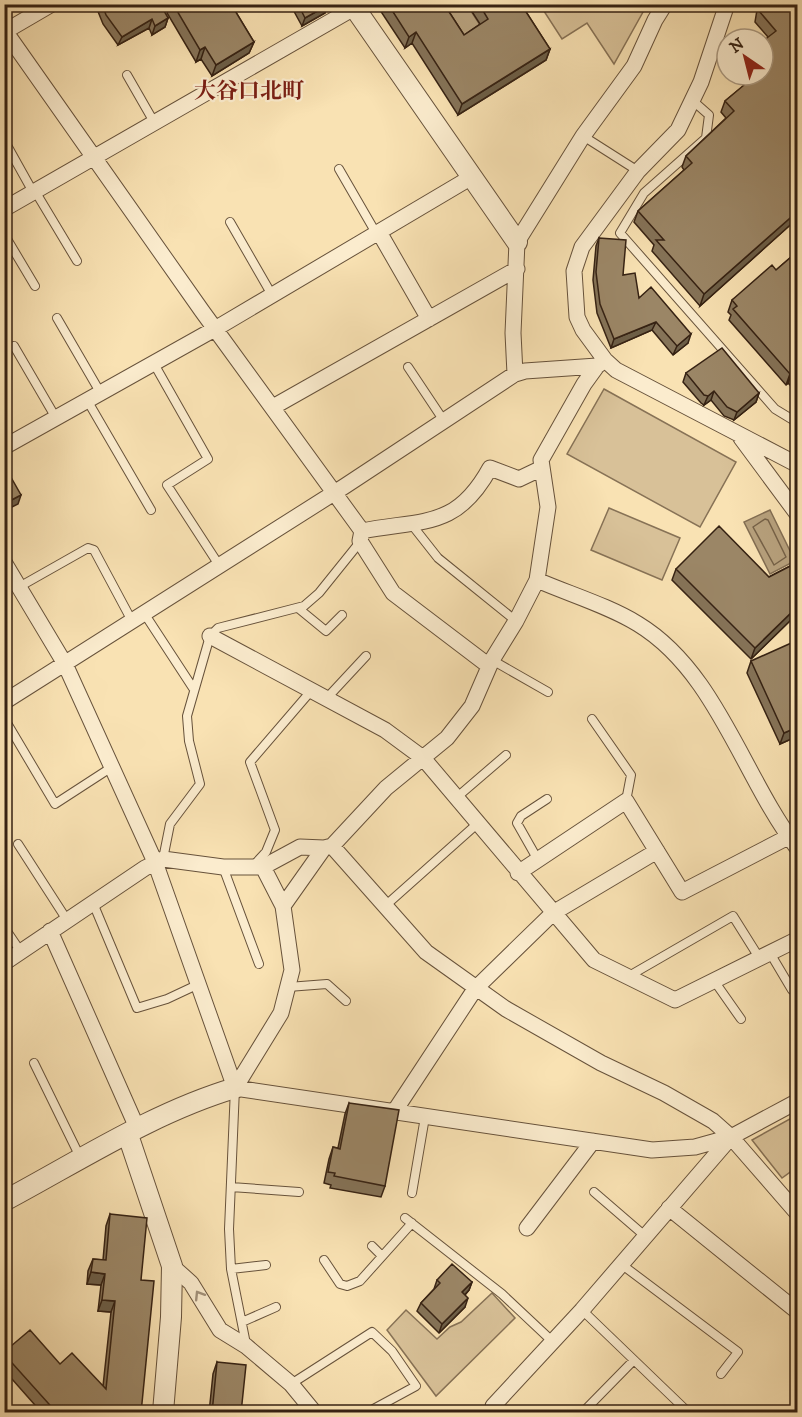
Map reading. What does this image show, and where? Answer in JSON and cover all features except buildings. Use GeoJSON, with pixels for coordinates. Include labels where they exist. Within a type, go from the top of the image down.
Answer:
{"type":"FeatureCollection","features":[{"type":"Feature","properties":{"kind":"street"},"geometry":{"type":"LineString","coordinates":[[52,4],[5,32],[334,493],[393,593],[490,663]]}},
{"type":"Feature","properties":{"kind":"street"},"geometry":{"type":"LineString","coordinates":[[515,374],[513,333],[518,242],[583,136],[634,66],[654,20],[665,4]]}},
{"type":"Feature","properties":{"kind":"street"},"geometry":{"type":"LineString","coordinates":[[601,363],[577,317],[574,271],[582,247],[638,171],[678,130],[692,100],[727,4]]}},
{"type":"Feature","properties":{"kind":"street"},"geometry":{"type":"LineString","coordinates":[[4,209],[353,6],[470,178],[518,242]]}},
{"type":"Feature","properties":{"kind":"street"},"geometry":{"type":"LineString","coordinates":[[4,447],[215,328],[470,178]]}},
{"type":"Feature","properties":{"kind":"street"},"geometry":{"type":"LineString","coordinates":[[377,232],[429,319]]}},
{"type":"Feature","properties":{"kind":"street"},"geometry":{"type":"LineString","coordinates":[[273,407],[518,269]]}},
{"type":"Feature","properties":{"kind":"street"},"geometry":{"type":"LineString","coordinates":[[283,906],[328,847],[386,788],[447,738],[472,706],[490,663],[516,621],[537,580],[548,507],[541,460],[545,450],[559,433],[584,384],[601,363]]}},
{"type":"Feature","properties":{"kind":"street"},"geometry":{"type":"LineString","coordinates":[[4,702],[334,493],[515,374],[601,363],[798,465]]}},
{"type":"Feature","properties":{"kind":"street"},"geometry":{"type":"LineString","coordinates":[[740,435],[798,515]]}},
{"type":"Feature","properties":{"kind":"street"},"geometry":{"type":"LineString","coordinates":[[361,536],[437,519],[466,502],[490,468],[519,479],[542,468]]}},
{"type":"Feature","properties":{"kind":"street"},"geometry":{"type":"LineString","coordinates":[[5,565],[65,664],[112,767],[159,860],[235,1088]]}},
{"type":"Feature","properties":{"kind":"street"},"geometry":{"type":"LineString","coordinates":[[518,873],[626,801],[682,892],[793,843],[693,674],[637,624],[537,580]]}},
{"type":"Feature","properties":{"kind":"street"},"geometry":{"type":"LineString","coordinates":[[210,636],[385,730],[423,758],[594,960],[675,1000],[798,939]]}},
{"type":"Feature","properties":{"kind":"street"},"geometry":{"type":"LineString","coordinates":[[4,963],[159,860],[224,867],[258,867],[300,847],[328,847],[426,952],[475,989],[601,1063],[704,1116],[731,1137],[798,1214]]}},
{"type":"Feature","properties":{"kind":"street"},"geometry":{"type":"LineString","coordinates":[[394,1112],[475,989],[553,914],[657,851]]}},
{"type":"Feature","properties":{"kind":"street"},"geometry":{"type":"LineString","coordinates":[[235,1088],[281,1013],[292,970],[288,956],[283,906],[258,867]]}},
{"type":"Feature","properties":{"kind":"street"},"geometry":{"type":"LineString","coordinates":[[50,931],[133,1132],[172,1266],[171,1317],[163,1413]]}},
{"type":"Feature","properties":{"kind":"street"},"geometry":{"type":"LineString","coordinates":[[4,1201],[133,1132],[208,1096],[235,1088],[652,1150],[695,1147],[731,1137],[798,1101]]}},
{"type":"Feature","properties":{"kind":"street"},"geometry":{"type":"LineString","coordinates":[[494,1410],[731,1137]]}},
{"type":"Feature","properties":{"kind":"street"},"geometry":{"type":"LineString","coordinates":[[527,1228],[593,1141]]}},
{"type":"Feature","properties":{"kind":"street"},"geometry":{"type":"LineString","coordinates":[[669,1208],[798,1312]]}},
{"type":"Feature","properties":{"kind":"street"},"geometry":{"type":"LineString","coordinates":[[172,1266],[191,1283],[220,1330],[246,1346],[291,1384],[314,1413]]}},
{"type":"Feature","properties":{"kind":"lane"},"geometry":{"type":"LineString","coordinates":[[127,75],[153,122]]}},
{"type":"Feature","properties":{"kind":"lane"},"geometry":{"type":"LineString","coordinates":[[692,100],[709,115],[706,138],[644,193],[621,233],[775,409],[798,423]]}},
{"type":"Feature","properties":{"kind":"lane"},"geometry":{"type":"LineString","coordinates":[[583,136],[638,171]]}},
{"type":"Feature","properties":{"kind":"lane"},"geometry":{"type":"LineString","coordinates":[[4,140],[77,261]]}},
{"type":"Feature","properties":{"kind":"lane"},"geometry":{"type":"LineString","coordinates":[[339,169],[377,232]]}},
{"type":"Feature","properties":{"kind":"lane"},"geometry":{"type":"LineString","coordinates":[[230,222],[272,295]]}},
{"type":"Feature","properties":{"kind":"lane"},"geometry":{"type":"LineString","coordinates":[[4,234],[35,286]]}},
{"type":"Feature","properties":{"kind":"lane"},"geometry":{"type":"LineString","coordinates":[[57,318],[151,510]]}},
{"type":"Feature","properties":{"kind":"lane"},"geometry":{"type":"LineString","coordinates":[[14,346],[56,418]]}},
{"type":"Feature","properties":{"kind":"lane"},"geometry":{"type":"LineString","coordinates":[[153,362],[208,459],[167,485],[219,565]]}},
{"type":"Feature","properties":{"kind":"lane"},"geometry":{"type":"LineString","coordinates":[[408,367],[444,421]]}},
{"type":"Feature","properties":{"kind":"lane"},"geometry":{"type":"LineString","coordinates":[[412,525],[438,558],[516,621]]}},
{"type":"Feature","properties":{"kind":"lane"},"geometry":{"type":"LineString","coordinates":[[159,860],[170,824],[200,784],[189,741],[187,716],[193,688],[210,636],[218,628],[298,609],[319,593],[361,536]]}},
{"type":"Feature","properties":{"kind":"lane"},"geometry":{"type":"LineString","coordinates":[[19,587],[88,548],[94,550],[138,617],[193,688]]}},
{"type":"Feature","properties":{"kind":"lane"},"geometry":{"type":"LineString","coordinates":[[298,609],[326,631],[342,615]]}},
{"type":"Feature","properties":{"kind":"lane"},"geometry":{"type":"LineString","coordinates":[[326,699],[366,656]]}},
{"type":"Feature","properties":{"kind":"lane"},"geometry":{"type":"LineString","coordinates":[[490,663],[548,692]]}},
{"type":"Feature","properties":{"kind":"lane"},"geometry":{"type":"LineString","coordinates":[[258,867],[276,830],[250,762],[311,691]]}},
{"type":"Feature","properties":{"kind":"lane"},"geometry":{"type":"LineString","coordinates":[[4,718],[55,804],[112,767]]}},
{"type":"Feature","properties":{"kind":"lane"},"geometry":{"type":"LineString","coordinates":[[592,719],[632,775],[626,801]]}},
{"type":"Feature","properties":{"kind":"lane"},"geometry":{"type":"LineString","coordinates":[[456,798],[506,755]]}},
{"type":"Feature","properties":{"kind":"lane"},"geometry":{"type":"LineString","coordinates":[[538,860],[517,823],[521,816],[547,799]]}},
{"type":"Feature","properties":{"kind":"lane"},"geometry":{"type":"LineString","coordinates":[[385,906],[477,824]]}},
{"type":"Feature","properties":{"kind":"lane"},"geometry":{"type":"LineString","coordinates":[[18,844],[67,920]]}},
{"type":"Feature","properties":{"kind":"lane"},"geometry":{"type":"LineString","coordinates":[[224,867],[259,964]]}},
{"type":"Feature","properties":{"kind":"lane"},"geometry":{"type":"LineString","coordinates":[[93,903],[137,1008],[167,999],[199,984]]}},
{"type":"Feature","properties":{"kind":"lane"},"geometry":{"type":"LineString","coordinates":[[627,977],[733,916],[792,990]]}},
{"type":"Feature","properties":{"kind":"lane"},"geometry":{"type":"LineString","coordinates":[[4,927],[21,952]]}},
{"type":"Feature","properties":{"kind":"lane"},"geometry":{"type":"LineString","coordinates":[[715,982],[741,1019]]}},
{"type":"Feature","properties":{"kind":"lane"},"geometry":{"type":"LineString","coordinates":[[288,987],[327,984],[346,1001]]}},
{"type":"Feature","properties":{"kind":"lane"},"geometry":{"type":"LineString","coordinates":[[34,1063],[81,1160]]}},
{"type":"Feature","properties":{"kind":"lane"},"geometry":{"type":"LineString","coordinates":[[235,1088],[231,1187],[231,1269],[246,1346]]}},
{"type":"Feature","properties":{"kind":"lane"},"geometry":{"type":"LineString","coordinates":[[412,1193],[425,1117]]}},
{"type":"Feature","properties":{"kind":"lane"},"geometry":{"type":"LineString","coordinates":[[231,1187],[298,1192]]}},
{"type":"Feature","properties":{"kind":"lane"},"geometry":{"type":"LineString","coordinates":[[594,1192],[645,1236]]}},
{"type":"Feature","properties":{"kind":"lane"},"geometry":{"type":"LineString","coordinates":[[324,1260],[340,1284],[347,1286],[360,1281],[409,1220],[502,1294],[552,1341]]}},
{"type":"Feature","properties":{"kind":"lane"},"geometry":{"type":"LineString","coordinates":[[372,1246],[382,1256]]}},
{"type":"Feature","properties":{"kind":"lane"},"geometry":{"type":"LineString","coordinates":[[621,1264],[738,1352],[721,1374]]}},
{"type":"Feature","properties":{"kind":"lane"},"geometry":{"type":"LineString","coordinates":[[231,1269],[266,1265]]}},
{"type":"Feature","properties":{"kind":"lane"},"geometry":{"type":"LineString","coordinates":[[242,1322],[276,1307]]}},
{"type":"Feature","properties":{"kind":"lane"},"geometry":{"type":"LineString","coordinates":[[582,1310],[688,1413]]}},
{"type":"Feature","properties":{"kind":"lane"},"geometry":{"type":"LineString","coordinates":[[291,1384],[372,1332],[392,1351],[416,1386],[368,1413]]}},
{"type":"Feature","properties":{"kind":"lane"},"geometry":{"type":"LineString","coordinates":[[583,1413],[634,1360]]}},
{"type":"Feature","properties":{"kind":"shaded area"},"geometry":{"type":"Polygon","coordinates":[[[540,5],[639,5],[643,12],[614,64],[587,23],[562,39],[540,5]]]}},
{"type":"Feature","properties":{"kind":"shaded area"},"geometry":{"type":"Polygon","coordinates":[[[604,389],[736,462],[700,527],[567,454],[604,389]]]}},
{"type":"Feature","properties":{"kind":"shaded area"},"geometry":{"type":"Polygon","coordinates":[[[609,508],[680,538],[662,580],[591,550],[609,508]]]}},
{"type":"Feature","properties":{"kind":"shaded area"},"geometry":{"type":"Polygon","coordinates":[[[797,1115],[797,1167],[782,1178],[752,1140],[797,1115]]]}},
{"type":"Feature","properties":{"kind":"shaded area"},"geometry":{"type":"Polygon","coordinates":[[[492,1293],[515,1318],[436,1396],[387,1330],[406,1310],[437,1339],[450,1327],[461,1322],[492,1293]]]}},
{"type":"Feature","properties":{"kind":"water"},"geometry":{"type":"Polygon","coordinates":[[[432,5],[467,5],[484,31],[460,47],[432,5]]]}},
{"type":"Feature","properties":{"kind":"water"},"geometry":{"type":"Polygon","coordinates":[[[770,510],[795,561],[770,574],[744,522],[770,510]]]}},
{"type":"Feature","properties":{"kind":"district","name":"大谷口北町"},"geometry":{"type":"Point","coordinates":[249,91]}}]}
